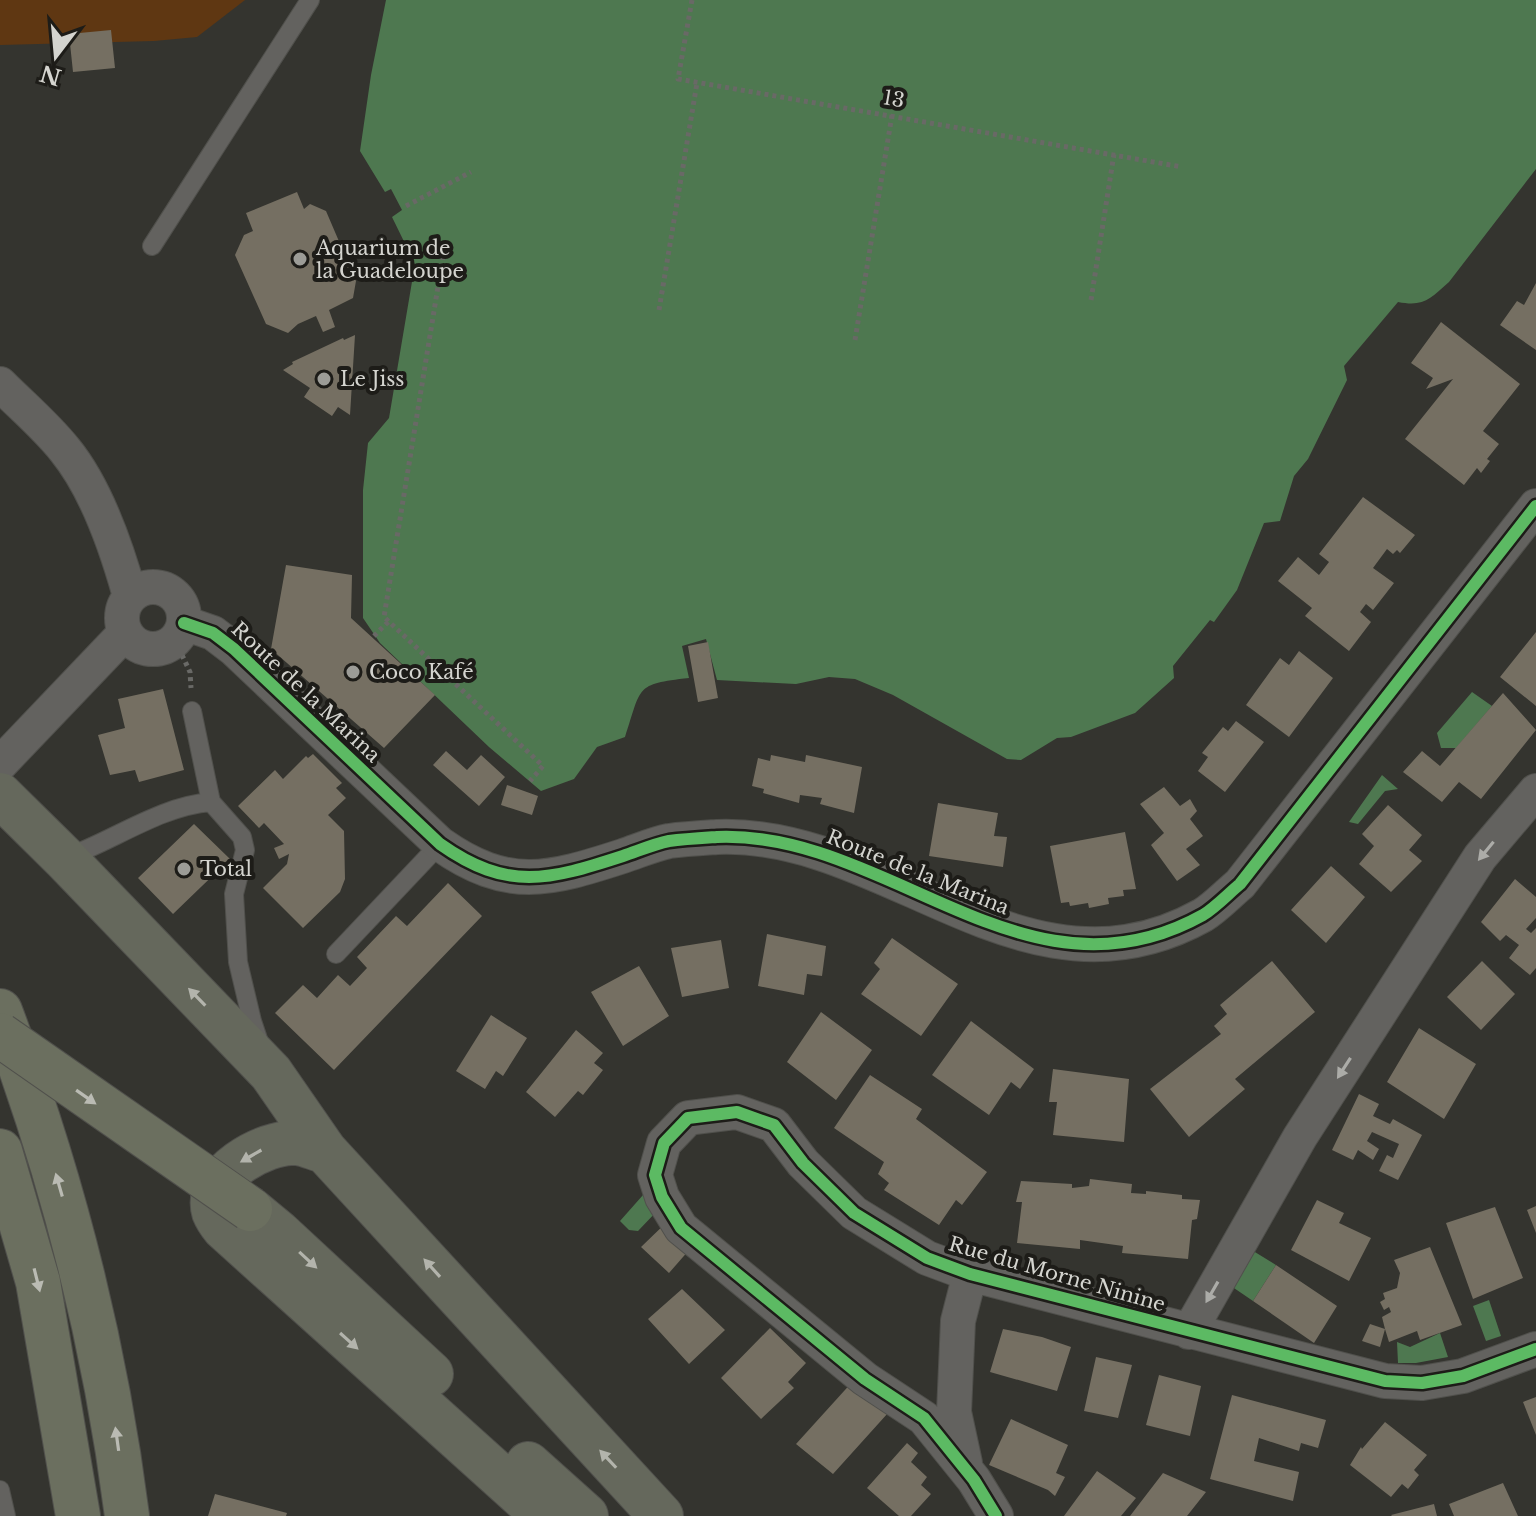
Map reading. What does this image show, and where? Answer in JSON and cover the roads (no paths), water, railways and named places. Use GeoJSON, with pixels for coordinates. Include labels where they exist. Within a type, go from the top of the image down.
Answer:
{"type":"FeatureCollection","features":[{"type":"Feature","properties":{"kind":"highway"},"geometry":{"type":"LineString","coordinates":[[0,1011],[34,1101],[80,1256],[116,1428],[127,1516]]}},
{"type":"Feature","properties":{"kind":"highway"},"geometry":{"type":"LineString","coordinates":[[0,1035],[250,1209]]}},
{"type":"Feature","properties":{"kind":"highway"},"geometry":{"type":"LineString","coordinates":[[0,1151],[38,1282],[78,1516]]}},
{"type":"Feature","properties":{"kind":"main road"},"geometry":{"type":"LineString","coordinates":[[0,795],[271,1073],[325,1151],[661,1516]]}},
{"type":"Feature","properties":{"kind":"main road"},"geometry":{"type":"LineString","coordinates":[[325,1151],[295,1143],[268,1147],[248,1157],[219,1182],[213,1201],[214,1213],[224,1228],[544,1516]]}},
{"type":"Feature","properties":{"kind":"main road"},"geometry":{"type":"LineString","coordinates":[[250,1209],[586,1516]]}},
{"type":"Feature","properties":{"kind":"street"},"geometry":{"type":"LineString","coordinates":[[0,384],[65,449],[77,467],[96,502],[123,569],[130,596]]}},
{"type":"Feature","properties":{"kind":"street","name":"Route de la Marina"},"geometry":{"type":"LineString","coordinates":[[180,632],[213,633],[234,649],[440,844],[468,864],[494,873],[530,879],[572,872],[668,841],[721,837],[791,843],[860,867],[936,903],[998,927],[1057,942],[1114,944],[1160,933],[1204,914],[1240,884],[1536,506]]}},
{"type":"Feature","properties":{"kind":"street"},"geometry":{"type":"LineString","coordinates":[[154,587],[171,592],[182,606],[180,632],[158,649],[148,649],[131,641],[125,633],[121,614],[130,596],[137,591],[154,587]]}},
{"type":"Feature","properties":{"kind":"street"},"geometry":{"type":"LineString","coordinates":[[0,764],[125,633]]}},
{"type":"Feature","properties":{"kind":"street"},"geometry":{"type":"LineString","coordinates":[[1189,1332],[1300,1137],[1480,857],[1536,791]]}},
{"type":"Feature","properties":{"kind":"street","name":"Rue du Morne Ninine"},"geometry":{"type":"LineString","coordinates":[[996,1516],[966,1469],[924,1418],[865,1379],[681,1228],[662,1197],[655,1175],[664,1143],[688,1118],[737,1112],[774,1125],[803,1163],[854,1213],[927,1258],[970,1274],[1385,1381],[1422,1383],[1463,1376],[1536,1349]]}},
{"type":"Feature","properties":{"kind":"street"},"geometry":{"type":"LineString","coordinates":[[966,1469],[954,1412],[958,1321],[970,1274]]}},
{"type":"Feature","properties":{"kind":"lane"},"geometry":{"type":"LineString","coordinates":[[152,246],[310,0]]}},
{"type":"Feature","properties":{"kind":"lane"},"geometry":{"type":"LineString","coordinates":[[192,711],[211,802],[242,837],[245,850],[234,894],[238,962],[252,1021],[271,1073]]}},
{"type":"Feature","properties":{"kind":"lane"},"geometry":{"type":"LineString","coordinates":[[64,858],[190,804],[211,802]]}},
{"type":"Feature","properties":{"kind":"lane"},"geometry":{"type":"LineString","coordinates":[[336,954],[440,844]]}},
{"type":"Feature","properties":{"kind":"lane"},"geometry":{"type":"LineString","coordinates":[[0,1490],[6,1516]]}},
{"type":"Feature","properties":{"kind":"place","name":"Aquarium de la Guadeloupe"},"geometry":{"type":"Point","coordinates":[300,259]}},
{"type":"Feature","properties":{"kind":"place","name":"Le Jiss"},"geometry":{"type":"Point","coordinates":[324,379]}},
{"type":"Feature","properties":{"kind":"place","name":"Coco Kafé"},"geometry":{"type":"Point","coordinates":[353,672]}},
{"type":"Feature","properties":{"kind":"place","name":"Total"},"geometry":{"type":"Point","coordinates":[184,869]}}]}
